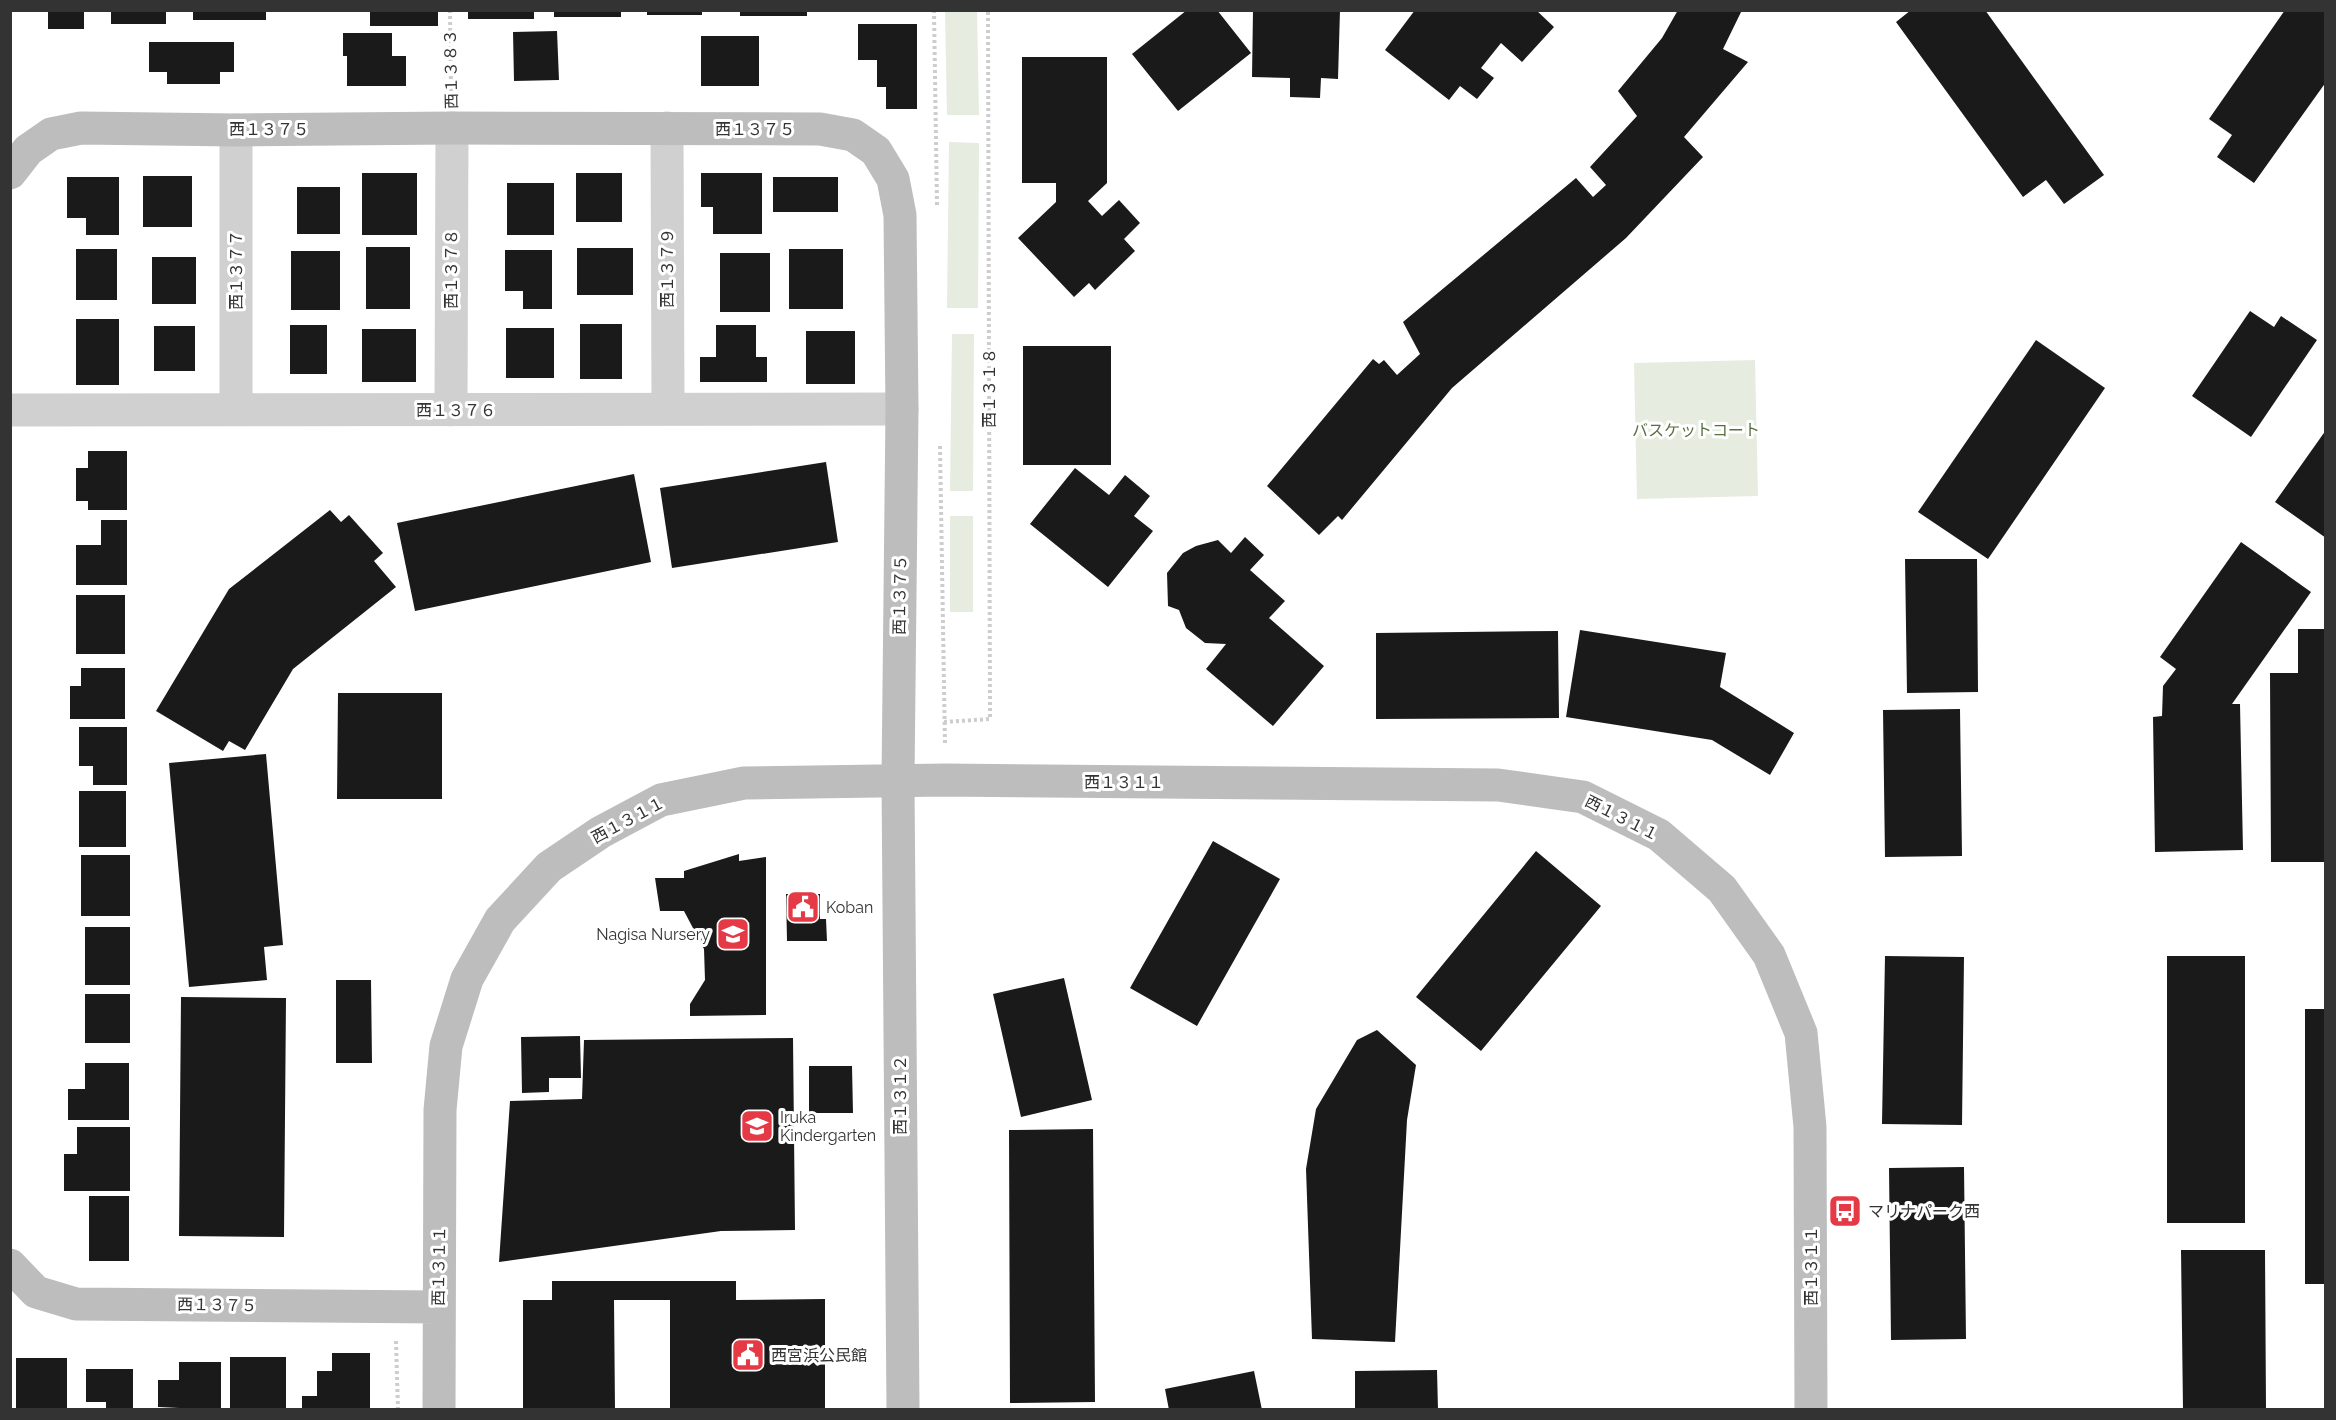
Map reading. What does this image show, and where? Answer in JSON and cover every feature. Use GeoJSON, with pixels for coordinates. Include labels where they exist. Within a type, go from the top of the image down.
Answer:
{"type":"FeatureCollection","features":[{"type":"Feature","properties":{"kind":"street","name":"西１３７５"},"geometry":{"type":"LineString","coordinates":[[10,173],[28,150],[51,134],[81,128],[820,129],[853,135],[876,151],[893,179],[900,215],[902,409],[898,781]]}},
{"type":"Feature","properties":{"kind":"street","name":"西１３７８"},"geometry":{"type":"LineString","coordinates":[[451,410],[452,128]]}},
{"type":"Feature","properties":{"kind":"street","name":"西１３７９"},"geometry":{"type":"LineString","coordinates":[[667,128],[668,408]]}},
{"type":"Feature","properties":{"kind":"street","name":"西１３７７"},"geometry":{"type":"LineString","coordinates":[[236,130],[236,410]]}},
{"type":"Feature","properties":{"kind":"street","name":"西１３７６"},"geometry":{"type":"LineString","coordinates":[[10,410],[902,409]]}},
{"type":"Feature","properties":{"kind":"street","name":"西１３１１"},"geometry":{"type":"LineString","coordinates":[[439,1410],[440,1110],[446,1046],[467,979],[500,921],[549,867],[601,832],[661,800],[744,783],[898,781],[1498,785],[1583,797],[1659,835],[1722,889],[1769,955],[1801,1033],[1810,1128],[1811,1410]]}},
{"type":"Feature","properties":{"kind":"street","name":"西１３１２"},"geometry":{"type":"LineString","coordinates":[[898,781],[903,1410]]}},
{"type":"Feature","properties":{"kind":"street","name":"西１３７５"},"geometry":{"type":"LineString","coordinates":[[10,1265],[36,1292],[76,1304],[438,1307]]}},
{"type":"Feature","properties":{"kind":"path","name":"西１３８３"},"geometry":{"type":"LineString","coordinates":[[450,10],[452,128]]}},
{"type":"Feature","properties":{"kind":"path","name":"西１３１８"},"geometry":{"type":"LineString","coordinates":[[944,722],[990,719],[988,10]]}},
{"type":"Feature","properties":{"kind":"path"},"geometry":{"type":"LineString","coordinates":[[396,1307],[398,1410]]}},
{"type":"Feature","properties":{"kind":"green space"},"geometry":{"type":"Polygon","coordinates":[[[945,11],[977,11],[979,115],[947,115],[945,11]]]}},
{"type":"Feature","properties":{"kind":"green space"},"geometry":{"type":"Polygon","coordinates":[[[949,142],[979,143],[978,308],[947,308],[949,142]]]}},
{"type":"Feature","properties":{"kind":"green space"},"geometry":{"type":"Polygon","coordinates":[[[952,334],[974,334],[973,491],[950,491],[952,334]]]}},
{"type":"Feature","properties":{"kind":"green space","name":"バスケットコート"},"geometry":{"type":"Polygon","coordinates":[[[1755,360],[1758,496],[1637,499],[1634,363],[1755,360]]]}},
{"type":"Feature","properties":{"kind":"green space"},"geometry":{"type":"Polygon","coordinates":[[[950,516],[973,516],[973,612],[950,612],[950,516]]]}},
{"type":"Feature","properties":{"kind":"building"},"geometry":{"type":"Polygon","coordinates":[[[48,10],[84,10],[84,29],[48,29],[48,10]]]}},
{"type":"Feature","properties":{"kind":"building"},"geometry":{"type":"Polygon","coordinates":[[[111,10],[166,10],[166,24],[111,24],[111,10]]]}},
{"type":"Feature","properties":{"kind":"building"},"geometry":{"type":"Polygon","coordinates":[[[193,10],[266,10],[266,20],[193,20],[193,10]]]}},
{"type":"Feature","properties":{"kind":"building"},"geometry":{"type":"Polygon","coordinates":[[[370,10],[438,10],[438,26],[370,26],[370,10]]]}},
{"type":"Feature","properties":{"kind":"building"},"geometry":{"type":"Polygon","coordinates":[[[468,10],[534,10],[534,19],[468,19],[468,10]]]}},
{"type":"Feature","properties":{"kind":"building"},"geometry":{"type":"Polygon","coordinates":[[[554,10],[621,10],[621,17],[554,17],[554,10]]]}},
{"type":"Feature","properties":{"kind":"building"},"geometry":{"type":"Polygon","coordinates":[[[647,10],[702,10],[702,15],[647,15],[647,10]]]}},
{"type":"Feature","properties":{"kind":"building"},"geometry":{"type":"Polygon","coordinates":[[[740,10],[807,10],[807,16],[740,16],[740,10]]]}},
{"type":"Feature","properties":{"kind":"building"},"geometry":{"type":"Polygon","coordinates":[[[1187,10],[1217,10],[1251,53],[1178,111],[1132,54],[1187,10]]]}},
{"type":"Feature","properties":{"kind":"building"},"geometry":{"type":"Polygon","coordinates":[[[1253,10],[1340,10],[1338,79],[1321,78],[1320,98],[1290,97],[1290,78],[1252,77],[1253,10]]]}},
{"type":"Feature","properties":{"kind":"building"},"geometry":{"type":"Polygon","coordinates":[[[1415,10],[1536,10],[1554,27],[1522,62],[1501,43],[1481,68],[1494,78],[1477,99],[1460,86],[1449,100],[1385,50],[1415,10]]]}},
{"type":"Feature","properties":{"kind":"building"},"geometry":{"type":"Polygon","coordinates":[[[1678,10],[1742,10],[1723,49],[1748,62],[1684,137],[1703,157],[1626,238],[1452,388],[1342,520],[1338,516],[1319,535],[1267,486],[1373,359],[1379,364],[1384,360],[1397,375],[1420,354],[1403,322],[1576,178],[1593,197],[1606,185],[1590,167],[1637,116],[1618,91],[1662,38],[1678,10]]]}},
{"type":"Feature","properties":{"kind":"building"},"geometry":{"type":"Polygon","coordinates":[[[1911,10],[1985,10],[2104,175],[2064,204],[2046,180],[2023,197],[1896,22],[1911,10]]]}},
{"type":"Feature","properties":{"kind":"building"},"geometry":{"type":"Polygon","coordinates":[[[2285,10],[2326,10],[2326,82],[2254,183],[2217,157],[2232,135],[2209,119],[2285,10]]]}},
{"type":"Feature","properties":{"kind":"building"},"geometry":{"type":"Polygon","coordinates":[[[858,24],[917,24],[917,109],[886,109],[886,87],[877,87],[877,60],[858,60],[858,24]]]}},
{"type":"Feature","properties":{"kind":"building"},"geometry":{"type":"Polygon","coordinates":[[[557,31],[559,80],[514,81],[513,32],[557,31]]]}},
{"type":"Feature","properties":{"kind":"building"},"geometry":{"type":"Polygon","coordinates":[[[343,33],[392,33],[392,56],[406,56],[406,86],[347,86],[347,56],[343,56],[343,33]]]}},
{"type":"Feature","properties":{"kind":"building"},"geometry":{"type":"Polygon","coordinates":[[[701,36],[759,36],[759,86],[701,86],[701,36]]]}},
{"type":"Feature","properties":{"kind":"building"},"geometry":{"type":"Polygon","coordinates":[[[149,42],[234,42],[234,72],[220,72],[220,84],[167,84],[167,72],[149,72],[149,42]]]}},
{"type":"Feature","properties":{"kind":"building"},"geometry":{"type":"Polygon","coordinates":[[[1022,57],[1107,57],[1107,183],[1088,201],[1102,216],[1119,200],[1140,223],[1124,239],[1135,251],[1095,290],[1089,283],[1074,297],[1018,238],[1056,202],[1056,183],[1022,183],[1022,57]]]}},
{"type":"Feature","properties":{"kind":"building"},"geometry":{"type":"Polygon","coordinates":[[[362,173],[417,173],[417,235],[362,235],[362,173]]]}},
{"type":"Feature","properties":{"kind":"building"},"geometry":{"type":"Polygon","coordinates":[[[576,173],[622,173],[622,222],[576,222],[576,173]]]}},
{"type":"Feature","properties":{"kind":"building"},"geometry":{"type":"Polygon","coordinates":[[[701,173],[762,173],[762,234],[713,234],[713,207],[701,207],[701,173]]]}},
{"type":"Feature","properties":{"kind":"building"},"geometry":{"type":"Polygon","coordinates":[[[143,176],[192,176],[192,227],[143,227],[143,176]]]}},
{"type":"Feature","properties":{"kind":"building"},"geometry":{"type":"Polygon","coordinates":[[[67,177],[119,177],[119,235],[86,235],[86,218],[67,218],[67,177]]]}},
{"type":"Feature","properties":{"kind":"building"},"geometry":{"type":"Polygon","coordinates":[[[773,177],[838,177],[838,212],[773,212],[773,177]]]}},
{"type":"Feature","properties":{"kind":"building"},"geometry":{"type":"Polygon","coordinates":[[[507,183],[554,183],[554,235],[507,235],[507,183]]]}},
{"type":"Feature","properties":{"kind":"building"},"geometry":{"type":"Polygon","coordinates":[[[297,187],[340,187],[340,234],[297,234],[297,187]]]}},
{"type":"Feature","properties":{"kind":"building"},"geometry":{"type":"Polygon","coordinates":[[[366,247],[410,247],[410,309],[366,309],[366,247]]]}},
{"type":"Feature","properties":{"kind":"building"},"geometry":{"type":"Polygon","coordinates":[[[577,248],[633,248],[633,295],[577,295],[577,248]]]}},
{"type":"Feature","properties":{"kind":"building"},"geometry":{"type":"Polygon","coordinates":[[[76,249],[117,249],[117,300],[76,300],[76,249]]]}},
{"type":"Feature","properties":{"kind":"building"},"geometry":{"type":"Polygon","coordinates":[[[789,249],[843,249],[843,309],[789,309],[789,249]]]}},
{"type":"Feature","properties":{"kind":"building"},"geometry":{"type":"Polygon","coordinates":[[[505,250],[552,250],[552,309],[523,309],[523,291],[505,291],[505,250]]]}},
{"type":"Feature","properties":{"kind":"building"},"geometry":{"type":"Polygon","coordinates":[[[291,251],[340,251],[340,310],[291,310],[291,251]]]}},
{"type":"Feature","properties":{"kind":"building"},"geometry":{"type":"Polygon","coordinates":[[[720,253],[770,253],[770,312],[720,312],[720,253]]]}},
{"type":"Feature","properties":{"kind":"building"},"geometry":{"type":"Polygon","coordinates":[[[152,257],[196,257],[196,304],[152,304],[152,257]]]}},
{"type":"Feature","properties":{"kind":"building"},"geometry":{"type":"Polygon","coordinates":[[[2250,311],[2274,327],[2281,316],[2317,340],[2251,437],[2192,396],[2250,311]]]}},
{"type":"Feature","properties":{"kind":"building"},"geometry":{"type":"Polygon","coordinates":[[[76,319],[119,319],[119,385],[76,385],[76,319]]]}},
{"type":"Feature","properties":{"kind":"building"},"geometry":{"type":"Polygon","coordinates":[[[580,324],[622,324],[622,379],[580,379],[580,324]]]}},
{"type":"Feature","properties":{"kind":"building"},"geometry":{"type":"Polygon","coordinates":[[[290,325],[327,325],[327,374],[290,374],[290,325]]]}},
{"type":"Feature","properties":{"kind":"building"},"geometry":{"type":"Polygon","coordinates":[[[716,325],[756,325],[756,357],[767,357],[767,382],[700,382],[700,357],[716,357],[716,325]]]}},
{"type":"Feature","properties":{"kind":"building"},"geometry":{"type":"Polygon","coordinates":[[[154,326],[195,326],[195,371],[154,371],[154,326]]]}},
{"type":"Feature","properties":{"kind":"building"},"geometry":{"type":"Polygon","coordinates":[[[506,328],[554,328],[554,378],[506,378],[506,328]]]}},
{"type":"Feature","properties":{"kind":"building"},"geometry":{"type":"Polygon","coordinates":[[[362,329],[416,329],[416,382],[362,382],[362,329]]]}},
{"type":"Feature","properties":{"kind":"building"},"geometry":{"type":"Polygon","coordinates":[[[806,331],[855,331],[855,384],[806,384],[806,331]]]}},
{"type":"Feature","properties":{"kind":"building"},"geometry":{"type":"Polygon","coordinates":[[[2036,340],[2105,388],[1988,559],[1918,512],[2036,340]]]}},
{"type":"Feature","properties":{"kind":"building"},"geometry":{"type":"Polygon","coordinates":[[[1023,346],[1111,346],[1111,465],[1023,465],[1023,346]]]}},
{"type":"Feature","properties":{"kind":"building"},"geometry":{"type":"Polygon","coordinates":[[[2326,430],[2326,538],[2275,502],[2326,430]]]}},
{"type":"Feature","properties":{"kind":"building"},"geometry":{"type":"Polygon","coordinates":[[[88,451],[127,451],[127,510],[88,510],[88,501],[76,501],[76,468],[88,468],[88,451]]]}},
{"type":"Feature","properties":{"kind":"building"},"geometry":{"type":"Polygon","coordinates":[[[826,462],[838,542],[672,568],[660,488],[826,462]]]}},
{"type":"Feature","properties":{"kind":"building"},"geometry":{"type":"Polygon","coordinates":[[[1075,468],[1109,495],[1125,475],[1150,496],[1134,516],[1153,531],[1108,587],[1030,524],[1075,468]]]}},
{"type":"Feature","properties":{"kind":"building"},"geometry":{"type":"Polygon","coordinates":[[[634,474],[651,562],[415,611],[397,523],[634,474]]]}},
{"type":"Feature","properties":{"kind":"building"},"geometry":{"type":"Polygon","coordinates":[[[330,510],[341,522],[349,515],[383,553],[374,561],[396,587],[293,669],[245,750],[229,741],[223,751],[156,711],[229,589],[330,510]]]}},
{"type":"Feature","properties":{"kind":"building"},"geometry":{"type":"Polygon","coordinates":[[[101,520],[127,520],[127,585],[76,585],[76,545],[101,545],[101,520]]]}},
{"type":"Feature","properties":{"kind":"building"},"geometry":{"type":"Polygon","coordinates":[[[1245,537],[1264,555],[1250,570],[1285,601],[1269,618],[1324,666],[1273,726],[1206,669],[1226,644],[1205,643],[1186,628],[1179,610],[1168,606],[1167,573],[1183,553],[1196,546],[1218,540],[1231,553],[1245,537]]]}},
{"type":"Feature","properties":{"kind":"building"},"geometry":{"type":"Polygon","coordinates":[[[2241,542],[2311,592],[2232,704],[2240,704],[2243,850],[2155,852],[2153,717],[2162,716],[2163,686],[2176,669],[2160,657],[2241,542]]]}},
{"type":"Feature","properties":{"kind":"building"},"geometry":{"type":"Polygon","coordinates":[[[1905,559],[1977,559],[1978,692],[1907,693],[1905,559]]]}},
{"type":"Feature","properties":{"kind":"building"},"geometry":{"type":"Polygon","coordinates":[[[76,595],[125,595],[125,654],[76,654],[76,595]]]}},
{"type":"Feature","properties":{"kind":"building"},"geometry":{"type":"Polygon","coordinates":[[[2298,629],[2326,629],[2326,862],[2271,862],[2270,673],[2298,673],[2298,629]]]}},
{"type":"Feature","properties":{"kind":"building"},"geometry":{"type":"Polygon","coordinates":[[[1580,630],[1726,653],[1720,687],[1794,733],[1770,775],[1712,740],[1566,717],[1580,630]]]}},
{"type":"Feature","properties":{"kind":"building"},"geometry":{"type":"Polygon","coordinates":[[[1558,631],[1559,718],[1376,719],[1376,633],[1558,631]]]}},
{"type":"Feature","properties":{"kind":"building"},"geometry":{"type":"Polygon","coordinates":[[[81,668],[125,668],[125,719],[70,719],[70,686],[81,686],[81,668]]]}},
{"type":"Feature","properties":{"kind":"building"},"geometry":{"type":"Polygon","coordinates":[[[338,693],[442,693],[442,799],[337,799],[338,693]]]}},
{"type":"Feature","properties":{"kind":"building"},"geometry":{"type":"Polygon","coordinates":[[[1960,709],[1962,856],[1885,857],[1883,710],[1960,709]]]}},
{"type":"Feature","properties":{"kind":"building"},"geometry":{"type":"Polygon","coordinates":[[[79,727],[127,727],[127,785],[93,785],[93,766],[79,766],[79,727]]]}},
{"type":"Feature","properties":{"kind":"building"},"geometry":{"type":"Polygon","coordinates":[[[266,754],[283,945],[264,947],[267,980],[189,987],[169,763],[266,754]]]}},
{"type":"Feature","properties":{"kind":"building"},"geometry":{"type":"Polygon","coordinates":[[[79,791],[126,791],[126,847],[79,847],[79,791]]]}},
{"type":"Feature","properties":{"kind":"building"},"geometry":{"type":"Polygon","coordinates":[[[1213,841],[1280,879],[1197,1026],[1130,988],[1213,841]]]}},
{"type":"Feature","properties":{"kind":"building"},"geometry":{"type":"Polygon","coordinates":[[[1536,851],[1601,906],[1481,1051],[1416,997],[1536,851]]]}},
{"type":"Feature","properties":{"kind":"building"},"geometry":{"type":"Polygon","coordinates":[[[739,854],[739,861],[766,857],[766,1015],[690,1016],[690,1004],[705,980],[704,949],[684,911],[660,911],[655,878],[684,878],[684,871],[739,854]]]}},
{"type":"Feature","properties":{"kind":"building"},"geometry":{"type":"Polygon","coordinates":[[[81,855],[130,855],[130,916],[81,916],[81,855]]]}},
{"type":"Feature","properties":{"kind":"building","name":"Koban"},"geometry":{"type":"Polygon","coordinates":[[[786,894],[820,894],[820,919],[826,919],[827,941],[787,941],[786,894]]]}},
{"type":"Feature","properties":{"kind":"building"},"geometry":{"type":"Polygon","coordinates":[[[85,927],[130,927],[130,985],[85,985],[85,927]]]}},
{"type":"Feature","properties":{"kind":"building"},"geometry":{"type":"Polygon","coordinates":[[[1885,956],[1964,957],[1962,1125],[1882,1124],[1885,956]]]}},
{"type":"Feature","properties":{"kind":"building"},"geometry":{"type":"Polygon","coordinates":[[[2167,956],[2245,956],[2245,1223],[2167,1223],[2167,956]]]}},
{"type":"Feature","properties":{"kind":"building"},"geometry":{"type":"Polygon","coordinates":[[[1064,978],[1092,1100],[1021,1117],[993,994],[1064,978]]]}},
{"type":"Feature","properties":{"kind":"building"},"geometry":{"type":"Polygon","coordinates":[[[336,980],[371,980],[372,1063],[336,1063],[336,980]]]}},
{"type":"Feature","properties":{"kind":"building"},"geometry":{"type":"Polygon","coordinates":[[[85,994],[130,994],[130,1043],[85,1043],[85,994]]]}},
{"type":"Feature","properties":{"kind":"building"},"geometry":{"type":"Polygon","coordinates":[[[181,997],[286,998],[284,1237],[179,1236],[181,997]]]}},
{"type":"Feature","properties":{"kind":"building"},"geometry":{"type":"Polygon","coordinates":[[[2305,1009],[2326,1009],[2326,1284],[2305,1284],[2305,1009]]]}},
{"type":"Feature","properties":{"kind":"building"},"geometry":{"type":"Polygon","coordinates":[[[1377,1030],[1416,1065],[1407,1120],[1395,1342],[1312,1339],[1306,1169],[1316,1109],[1357,1040],[1377,1030]]]}},
{"type":"Feature","properties":{"kind":"building"},"geometry":{"type":"Polygon","coordinates":[[[580,1036],[581,1078],[549,1078],[549,1092],[522,1093],[521,1037],[580,1036]]]}},
{"type":"Feature","properties":{"kind":"building"},"geometry":{"type":"Polygon","coordinates":[[[793,1038],[795,1230],[721,1231],[499,1262],[510,1101],[582,1099],[584,1040],[793,1038]]]}},
{"type":"Feature","properties":{"kind":"building"},"geometry":{"type":"Polygon","coordinates":[[[85,1063],[129,1063],[129,1120],[68,1120],[68,1089],[85,1089],[85,1063]]]}},
{"type":"Feature","properties":{"kind":"building"},"geometry":{"type":"Polygon","coordinates":[[[809,1066],[852,1066],[853,1113],[809,1113],[809,1066]]]}},
{"type":"Feature","properties":{"kind":"building"},"geometry":{"type":"Polygon","coordinates":[[[77,1127],[130,1127],[130,1191],[64,1191],[64,1154],[77,1154],[77,1127]]]}},
{"type":"Feature","properties":{"kind":"building"},"geometry":{"type":"Polygon","coordinates":[[[1093,1129],[1095,1402],[1010,1403],[1009,1130],[1093,1129]]]}},
{"type":"Feature","properties":{"kind":"building"},"geometry":{"type":"Polygon","coordinates":[[[1964,1167],[1966,1339],[1891,1340],[1889,1168],[1964,1167]]]}},
{"type":"Feature","properties":{"kind":"building"},"geometry":{"type":"Polygon","coordinates":[[[89,1196],[129,1196],[129,1261],[89,1261],[89,1196]]]}},
{"type":"Feature","properties":{"kind":"building"},"geometry":{"type":"Polygon","coordinates":[[[2181,1250],[2265,1250],[2266,1410],[2183,1410],[2181,1250]]]}},
{"type":"Feature","properties":{"kind":"building","name":"西宮浜公民館"},"geometry":{"type":"Polygon","coordinates":[[[552,1281],[736,1281],[736,1300],[825,1299],[825,1410],[670,1410],[670,1300],[614,1300],[615,1410],[523,1410],[523,1300],[552,1300],[552,1281]]]}},
{"type":"Feature","properties":{"kind":"building"},"geometry":{"type":"Polygon","coordinates":[[[332,1353],[370,1353],[370,1410],[302,1410],[302,1396],[317,1396],[317,1371],[332,1371],[332,1353]]]}},
{"type":"Feature","properties":{"kind":"building"},"geometry":{"type":"Polygon","coordinates":[[[230,1357],[286,1357],[286,1410],[230,1410],[230,1357]]]}},
{"type":"Feature","properties":{"kind":"building"},"geometry":{"type":"Polygon","coordinates":[[[16,1358],[67,1358],[67,1410],[16,1410],[16,1358]]]}},
{"type":"Feature","properties":{"kind":"building"},"geometry":{"type":"Polygon","coordinates":[[[179,1362],[221,1362],[221,1410],[158,1407],[158,1380],[179,1380],[179,1362]]]}},
{"type":"Feature","properties":{"kind":"building"},"geometry":{"type":"Polygon","coordinates":[[[86,1369],[133,1369],[133,1410],[106,1410],[106,1402],[86,1402],[86,1369]]]}},
{"type":"Feature","properties":{"kind":"building"},"geometry":{"type":"Polygon","coordinates":[[[1437,1370],[1438,1410],[1355,1410],[1355,1371],[1437,1370]]]}},
{"type":"Feature","properties":{"kind":"building"},"geometry":{"type":"Polygon","coordinates":[[[1254,1371],[1262,1410],[1169,1410],[1165,1389],[1254,1371]]]}},
{"type":"Feature","properties":{"kind":"place","name":"Koban"},"geometry":{"type":"Point","coordinates":[803,907]}},
{"type":"Feature","properties":{"kind":"place","name":"Nagisa Nursery"},"geometry":{"type":"Point","coordinates":[733,934]}},
{"type":"Feature","properties":{"kind":"place","name":"Iruka Kindergarten"},"geometry":{"type":"Point","coordinates":[757,1126]}},
{"type":"Feature","properties":{"kind":"place","name":"マリナパーク西"},"geometry":{"type":"Point","coordinates":[1845,1211]}},
{"type":"Feature","properties":{"kind":"place","name":"西宮浜公民館"},"geometry":{"type":"Point","coordinates":[748,1355]}}]}
